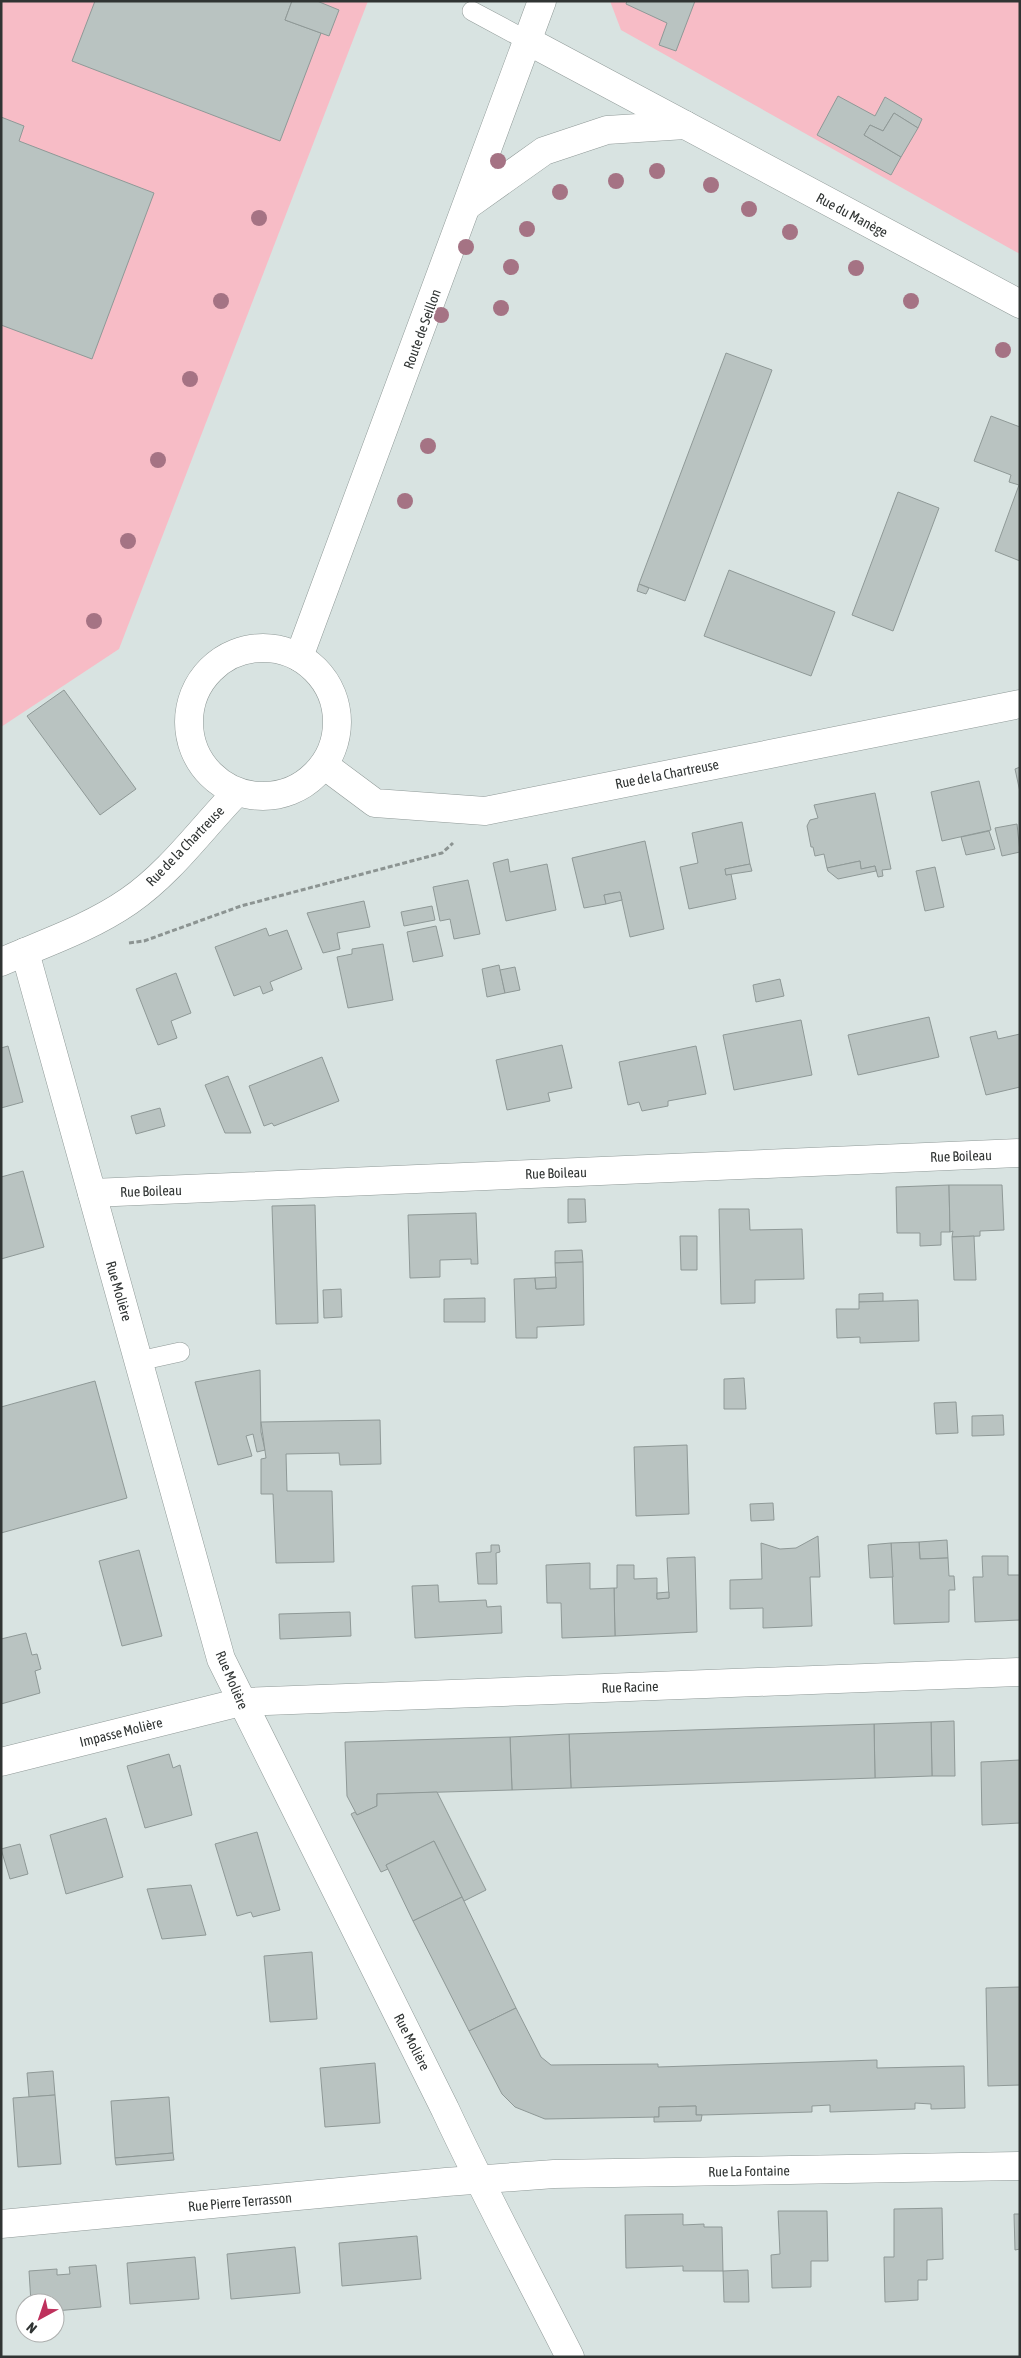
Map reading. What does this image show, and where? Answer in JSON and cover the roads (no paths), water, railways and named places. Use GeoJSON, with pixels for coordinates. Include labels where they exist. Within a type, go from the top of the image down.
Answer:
{"type":"FeatureCollection","features":[{"type":"Feature","properties":{"kind":"street","name":"Route de Seillon"},"geometry":{"type":"LineString","coordinates":[[299,657],[542,1]]}},
{"type":"Feature","properties":{"kind":"street","name":"Rue du Manège"},"geometry":{"type":"LineString","coordinates":[[528,41],[1020,304]]}},
{"type":"Feature","properties":{"kind":"street"},"geometry":{"type":"LineString","coordinates":[[468,205],[544,151],[607,130],[685,126]]}},
{"type":"Feature","properties":{"kind":"street"},"geometry":{"type":"LineString","coordinates":[[251,648],[276,648],[299,657],[318,672],[332,694],[337,717],[335,742],[324,765],[307,782],[285,794],[261,797],[237,792],[216,780],[199,762],[190,739],[188,714],[194,691],[208,671],[227,656],[235,653],[251,648]]}},
{"type":"Feature","properties":{"kind":"street","name":"Rue de la Chartreuse"},"geometry":{"type":"LineString","coordinates":[[324,765],[375,804],[485,810],[1020,704]]}},
{"type":"Feature","properties":{"kind":"street","name":"Rue de la Chartreuse"},"geometry":{"type":"LineString","coordinates":[[13,957],[69,935],[130,901],[171,865],[237,792]]}},
{"type":"Feature","properties":{"kind":"street","name":"Rue Molière"},"geometry":{"type":"LineString","coordinates":[[13,957],[92,1194],[221,1659],[441,2100],[478,2179],[500,2216],[570,2357]]}},
{"type":"Feature","properties":{"kind":"street","name":"Rue Boileau"},"geometry":{"type":"LineString","coordinates":[[92,1194],[208,1195],[1020,1153]]}},
{"type":"Feature","properties":{"kind":"street","name":"Rue Racine"},"geometry":{"type":"LineString","coordinates":[[241,1702],[1020,1672]]}},
{"type":"Feature","properties":{"kind":"street","name":"Impasse Molière"},"geometry":{"type":"LineString","coordinates":[[1,1762],[241,1702]]}},
{"type":"Feature","properties":{"kind":"street","name":"Rue La Fontaine"},"geometry":{"type":"LineString","coordinates":[[478,2179],[554,2174],[1020,2166]]}},
{"type":"Feature","properties":{"kind":"street","name":"Rue Pierre Terrasson"},"geometry":{"type":"LineString","coordinates":[[1,2224],[478,2179]]}},
{"type":"Feature","properties":{"kind":"lane"},"geometry":{"type":"LineString","coordinates":[[472,11],[528,41]]}},
{"type":"Feature","properties":{"kind":"lane"},"geometry":{"type":"LineString","coordinates":[[138,1361],[180,1352]]}}]}
